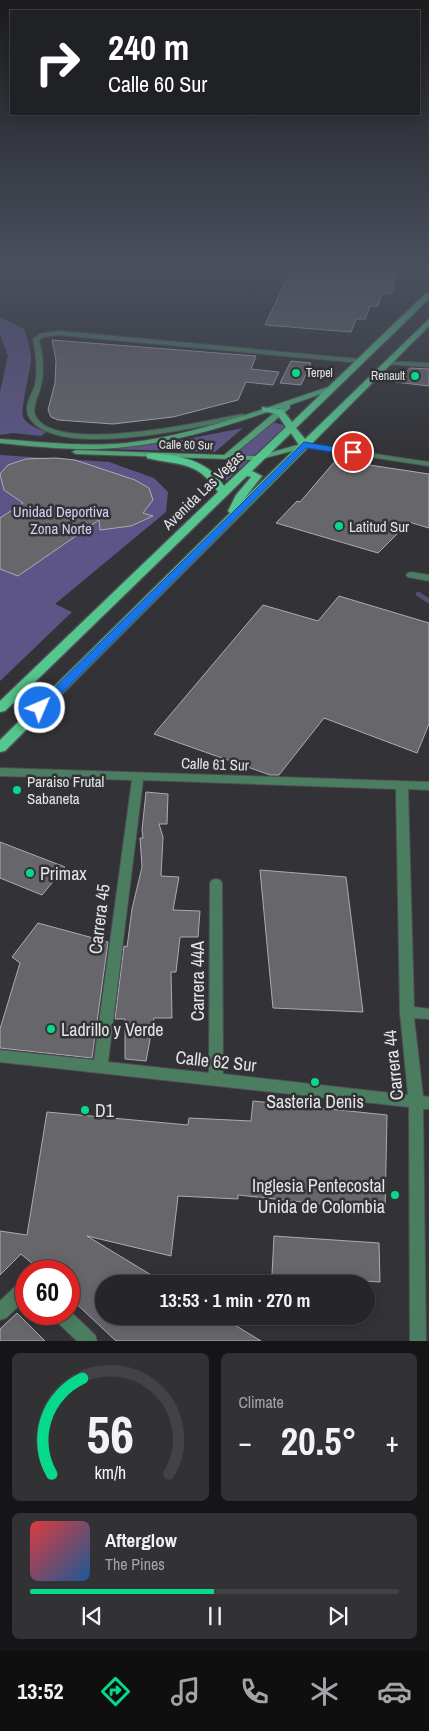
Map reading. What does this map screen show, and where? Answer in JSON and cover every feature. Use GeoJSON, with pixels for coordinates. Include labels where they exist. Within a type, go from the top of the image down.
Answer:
{"type":"FeatureCollection","features":[{"type":"Feature","properties":{"kind":"main road","name":"Avenida Las Vegas"},"geometry":{"type":"LineString","coordinates":[[0,708],[392,331]]}},
{"type":"Feature","properties":{"kind":"main road"},"geometry":{"type":"LineString","coordinates":[[0,748],[419,331]]}},
{"type":"Feature","properties":{"kind":"main road","name":"Calle 60 Sur"},"geometry":{"type":"LineString","coordinates":[[0,441],[77,446],[125,445],[170,438],[331,389]]}},
{"type":"Feature","properties":{"kind":"main road"},"geometry":{"type":"LineString","coordinates":[[226,457],[294,400]]}},
{"type":"Feature","properties":{"kind":"main road"},"geometry":{"type":"LineString","coordinates":[[265,409],[280,412],[304,445]]}},
{"type":"Feature","properties":{"kind":"main road","name":"Calle 60 Sur"},"geometry":{"type":"LineString","coordinates":[[0,448],[150,456],[258,458],[304,445]]}},
{"type":"Feature","properties":{"kind":"main road"},"geometry":{"type":"LineString","coordinates":[[150,456],[183,460],[199,465],[210,472],[223,492]]}},
{"type":"Feature","properties":{"kind":"main road"},"geometry":{"type":"LineString","coordinates":[[227,521],[241,495],[257,476],[243,472]]}},
{"type":"Feature","properties":{"kind":"street","name":"Calle 60 Sur"},"geometry":{"type":"LineString","coordinates":[[242,416],[116,437],[59,434],[40,426],[33,419],[30,410],[38,385],[39,372],[36,339],[42,335],[59,333],[360,361]]}},
{"type":"Feature","properties":{"kind":"street"},"geometry":{"type":"LineString","coordinates":[[386,363],[429,365]]}},
{"type":"Feature","properties":{"kind":"street","name":"Calle 60 Sur"},"geometry":{"type":"LineString","coordinates":[[304,445],[429,464]]}},
{"type":"Feature","properties":{"kind":"street"},"geometry":{"type":"LineString","coordinates":[[412,575],[429,578]]}},
{"type":"Feature","properties":{"kind":"street","name":"Calle 61 Sur"},"geometry":{"type":"LineString","coordinates":[[0,772],[429,786]]}},
{"type":"Feature","properties":{"kind":"street","name":"Carrera 45"},"geometry":{"type":"LineString","coordinates":[[100,1067],[138,776]]}},
{"type":"Feature","properties":{"kind":"street","name":"Carrera 44"},"geometry":{"type":"LineString","coordinates":[[402,785],[407,1012],[423,1102],[418,1341]]}},
{"type":"Feature","properties":{"kind":"street","name":"Carrera 44A"},"geometry":{"type":"LineString","coordinates":[[216,883],[216,1080]]}},
{"type":"Feature","properties":{"kind":"street"},"geometry":{"type":"LineString","coordinates":[[407,1012],[429,1014]]}},
{"type":"Feature","properties":{"kind":"street","name":"Calle 62 Sur"},"geometry":{"type":"LineString","coordinates":[[0,1056],[423,1102]]}},
{"type":"Feature","properties":{"kind":"street"},"geometry":{"type":"LineString","coordinates":[[0,1312],[15,1298]]}},
{"type":"Feature","properties":{"kind":"street"},"geometry":{"type":"LineString","coordinates":[[72,1325],[89,1341]]}},
{"type":"Feature","properties":{"kind":"green space"},"geometry":{"type":"Polygon","coordinates":[[[0,331],[24,331],[30,348],[31,360],[22,414],[27,422],[46,432],[41,436],[13,433],[0,435],[0,392],[8,356],[0,331]]]}},
{"type":"Feature","properties":{"kind":"green space"},"geometry":{"type":"Polygon","coordinates":[[[272,422],[287,426],[226,481],[219,469],[272,422]]]}},
{"type":"Feature","properties":{"kind":"green space"},"geometry":{"type":"Polygon","coordinates":[[[243,428],[215,452],[106,449],[172,442],[243,428]]]}},
{"type":"Feature","properties":{"kind":"green space","name":"Unidad Deportiva Zona Norte"},"geometry":{"type":"Polygon","coordinates":[[[0,455],[109,462],[154,478],[168,492],[166,512],[55,604],[72,612],[0,681],[0,455]]]}},
{"type":"Feature","properties":{"kind":"building"},"geometry":{"type":"Polygon","coordinates":[[[52,340],[256,356],[251,369],[279,372],[273,385],[246,382],[238,400],[173,417],[113,424],[58,420],[51,417],[48,410],[55,383],[56,360],[52,340]]]}},
{"type":"Feature","properties":{"kind":"building","name":"Terpel"},"geometry":{"type":"Polygon","coordinates":[[[291,361],[311,363],[301,385],[280,383],[291,361]]]}},
{"type":"Feature","properties":{"kind":"building","name":"Renault"},"geometry":{"type":"Polygon","coordinates":[[[410,368],[429,369],[429,386],[395,382],[410,368]]]}},
{"type":"Feature","properties":{"kind":"building","name":"Unidad Deportiva Zona Norte"},"geometry":{"type":"Polygon","coordinates":[[[56,458],[75,460],[135,480],[149,488],[153,500],[143,513],[153,516],[131,526],[100,530],[99,520],[18,576],[0,569],[0,518],[23,503],[4,490],[0,474],[8,465],[26,459],[56,458]]]}},
{"type":"Feature","properties":{"kind":"building"},"geometry":{"type":"Polygon","coordinates":[[[336,460],[429,474],[429,528],[409,522],[378,553],[276,523],[297,501],[300,502],[336,460]]]}},
{"type":"Feature","properties":{"kind":"building"},"geometry":{"type":"Polygon","coordinates":[[[339,596],[429,623],[429,724],[417,753],[324,718],[279,775],[270,775],[154,734],[263,605],[318,621],[339,596]]]}},
{"type":"Feature","properties":{"kind":"building"},"geometry":{"type":"Polygon","coordinates":[[[146,792],[168,794],[167,824],[159,824],[163,837],[161,876],[179,877],[173,910],[200,911],[198,937],[180,937],[176,972],[171,972],[172,1018],[154,1018],[146,1061],[125,1059],[125,1019],[115,1019],[124,946],[127,947],[132,909],[142,867],[140,838],[143,838],[142,830],[146,792]]]}},
{"type":"Feature","properties":{"kind":"building","name":"Primax"},"geometry":{"type":"Polygon","coordinates":[[[0,842],[65,867],[42,895],[0,878],[0,842]]]}},
{"type":"Feature","properties":{"kind":"building"},"geometry":{"type":"Polygon","coordinates":[[[260,870],[346,877],[363,1012],[273,1008],[260,870]]]}},
{"type":"Feature","properties":{"kind":"building"},"geometry":{"type":"Polygon","coordinates":[[[38,923],[108,942],[92,1058],[0,1048],[0,1029],[20,963],[12,957],[38,923]]]}},
{"type":"Feature","properties":{"kind":"building"},"geometry":{"type":"Polygon","coordinates":[[[253,1101],[387,1115],[385,1211],[238,1195],[238,1199],[178,1196],[171,1256],[87,1236],[151,1275],[95,1275],[95,1321],[80,1307],[80,1260],[28,1260],[21,1254],[0,1275],[0,1231],[27,1235],[47,1112],[188,1125],[189,1118],[251,1121],[253,1101]]]}},
{"type":"Feature","properties":{"kind":"building"},"geometry":{"type":"Polygon","coordinates":[[[274,1236],[379,1243],[380,1282],[375,1282],[375,1275],[272,1275],[274,1236]]]}},
{"type":"Feature","properties":{"kind":"building"},"geometry":{"type":"Polygon","coordinates":[[[15,1315],[15,1325],[29,1325],[45,1341],[0,1341],[0,1329],[15,1315]]]}},
{"type":"Feature","properties":{"kind":"building"},"geometry":{"type":"Polygon","coordinates":[[[99,1325],[235,1325],[261,1341],[116,1341],[99,1325]]]}},
{"type":"Feature","properties":{"kind":"waterway"},"geometry":{"type":"LineString","coordinates":[[418,594],[429,601]]}},
{"type":"Feature","properties":{"kind":"place","name":"Terpel"},"geometry":{"type":"Point","coordinates":[296,373]}},
{"type":"Feature","properties":{"kind":"place","name":"Renault"},"geometry":{"type":"Point","coordinates":[415,376]}},
{"type":"Feature","properties":{"kind":"place","name":"Latitud Sur"},"geometry":{"type":"Point","coordinates":[339,526]}},
{"type":"Feature","properties":{"kind":"place","name":"Paraiso Frutal Sabaneta"},"geometry":{"type":"Point","coordinates":[17,790]}},
{"type":"Feature","properties":{"kind":"place","name":"Primax"},"geometry":{"type":"Point","coordinates":[30,873]}},
{"type":"Feature","properties":{"kind":"place","name":"Ladrillo y Verde"},"geometry":{"type":"Point","coordinates":[51,1029]}},
{"type":"Feature","properties":{"kind":"place","name":"Sasteria Denis"},"geometry":{"type":"Point","coordinates":[315,1082]}},
{"type":"Feature","properties":{"kind":"place","name":"D1"},"geometry":{"type":"Point","coordinates":[85,1110]}},
{"type":"Feature","properties":{"kind":"place","name":"Inglesia Pentecostal Unida de Colombia"},"geometry":{"type":"Point","coordinates":[395,1195]}},
{"type":"Feature","properties":{"kind":"route"},"geometry":{"type":"LineString","coordinates":[[40,708],[304,445],[353,452]]}}]}
